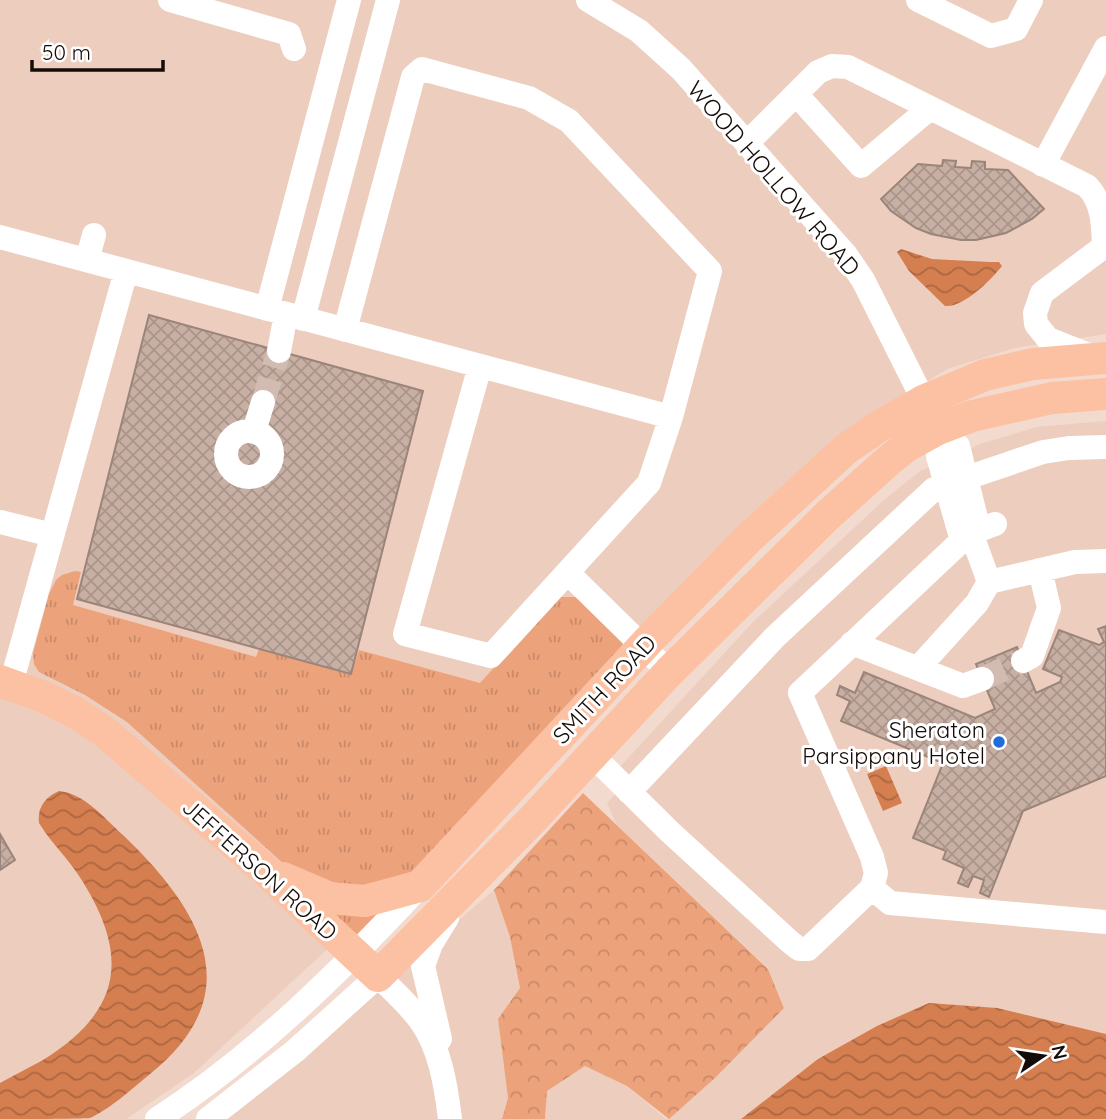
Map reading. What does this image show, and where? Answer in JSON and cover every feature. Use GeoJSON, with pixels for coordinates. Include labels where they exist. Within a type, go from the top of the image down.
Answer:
{"type":"FeatureCollection","features":[{"type":"Feature","properties":{"kind":"main road","name":"SMITH ROAD"},"geometry":{"type":"LineString","coordinates":[[420,886],[643,646],[749,538],[837,457],[878,427],[923,401],[960,384],[1002,371],[1053,362],[1101,358]]}},
{"type":"Feature","properties":{"kind":"main road","name":"SMITH ROAD"},"geometry":{"type":"LineString","coordinates":[[378,976],[466,888],[669,672],[827,516],[888,461],[907,446],[938,429],[972,416],[1052,398],[1106,394]]}},
{"type":"Feature","properties":{"kind":"main road","name":"JEFFERSON ROAD"},"geometry":{"type":"LineString","coordinates":[[5,683],[44,697],[76,713],[106,733],[266,870],[378,976]]}},
{"type":"Feature","properties":{"kind":"main road"},"geometry":{"type":"LineString","coordinates":[[266,870],[330,898],[365,901],[420,886]]}},
{"type":"Feature","properties":{"kind":"street"},"geometry":{"type":"LineString","coordinates":[[170,0],[289,34],[294,48]]}},
{"type":"Feature","properties":{"kind":"street"},"geometry":{"type":"LineString","coordinates":[[279,351],[349,0]]}},
{"type":"Feature","properties":{"kind":"street"},"geometry":{"type":"LineString","coordinates":[[286,314],[388,0]]}},
{"type":"Feature","properties":{"kind":"street","name":"WOOD HOLLOW ROAD"},"geometry":{"type":"LineString","coordinates":[[588,0],[639,31],[681,69],[846,255],[863,280],[938,429]]}},
{"type":"Feature","properties":{"kind":"street"},"geometry":{"type":"LineString","coordinates":[[918,0],[991,36],[1016,29],[1031,0]]}},
{"type":"Feature","properties":{"kind":"street"},"geometry":{"type":"LineString","coordinates":[[1043,165],[1106,48]]}},
{"type":"Feature","properties":{"kind":"street"},"geometry":{"type":"LineString","coordinates":[[747,143],[822,70],[843,66],[1087,186],[1096,195],[1105,245],[1042,293],[1035,313],[1036,324],[1048,339],[1101,358]]}},
{"type":"Feature","properties":{"kind":"street"},"geometry":{"type":"LineString","coordinates":[[345,330],[414,77],[422,69],[510,92],[541,104],[569,121],[710,271],[671,416],[649,483],[491,656],[405,634],[480,366]]}},
{"type":"Feature","properties":{"kind":"street"},"geometry":{"type":"LineString","coordinates":[[796,94],[861,166],[930,108]]}},
{"type":"Feature","properties":{"kind":"street"},"geometry":{"type":"LineString","coordinates":[[86,261],[94,235]]}},
{"type":"Feature","properties":{"kind":"street"},"geometry":{"type":"LineString","coordinates":[[0,237],[671,416]]}},
{"type":"Feature","properties":{"kind":"street"},"geometry":{"type":"LineString","coordinates":[[5,683],[52,535],[126,271]]}},
{"type":"Feature","properties":{"kind":"street"},"geometry":{"type":"LineString","coordinates":[[254,432],[263,402]]}},
{"type":"Feature","properties":{"kind":"street"},"geometry":{"type":"LineString","coordinates":[[918,668],[977,604],[989,582],[977,533],[957,481],[938,456],[938,429]]}},
{"type":"Feature","properties":{"kind":"street"},"geometry":{"type":"LineString","coordinates":[[629,792],[775,637],[934,489],[1057,449],[1106,447]]}},
{"type":"Feature","properties":{"kind":"street"},"geometry":{"type":"LineString","coordinates":[[0,522],[52,535]]}},
{"type":"Feature","properties":{"kind":"street"},"geometry":{"type":"LineString","coordinates":[[592,755],[799,949],[808,949],[872,888],[876,873],[875,865],[800,693],[852,643],[977,533]]}},
{"type":"Feature","properties":{"kind":"street"},"geometry":{"type":"LineString","coordinates":[[989,582],[1075,562],[1106,561]]}},
{"type":"Feature","properties":{"kind":"street"},"geometry":{"type":"LineString","coordinates":[[1023,662],[1032,656],[1049,608],[1040,569]]}},
{"type":"Feature","properties":{"kind":"street"},"geometry":{"type":"LineString","coordinates":[[568,573],[669,672]]}},
{"type":"Feature","properties":{"kind":"street"},"geometry":{"type":"LineString","coordinates":[[852,643],[963,686],[982,679]]}},
{"type":"Feature","properties":{"kind":"street","name":"SMITH ROAD"},"geometry":{"type":"LineString","coordinates":[[157,1119],[215,1077],[283,1021],[355,956],[420,886]]}},
{"type":"Feature","properties":{"kind":"street"},"geometry":{"type":"LineString","coordinates":[[447,1094],[448,1071],[423,966],[431,944],[466,888]]}},
{"type":"Feature","properties":{"kind":"street"},"geometry":{"type":"LineString","coordinates":[[872,888],[890,903],[1106,922]]}},
{"type":"Feature","properties":{"kind":"street","name":"SMITH ROAD"},"geometry":{"type":"LineString","coordinates":[[208,1119],[295,1051],[378,976]]}},
{"type":"Feature","properties":{"kind":"street","name":"JEFFERSON ROAD"},"geometry":{"type":"LineString","coordinates":[[378,976],[421,1021],[436,1052],[447,1094],[450,1119]]}},
{"type":"Feature","properties":{"kind":"shaded area"},"geometry":{"type":"Polygon","coordinates":[[[0,0],[1106,0],[1106,334],[1015,348],[947,369],[889,406],[410,875],[194,1073],[126,1119],[0,1119],[0,0]]]}},
{"type":"Feature","properties":{"kind":"shaded area"},"geometry":{"type":"Polygon","coordinates":[[[1106,421],[1106,1119],[669,1119],[715,1078],[784,1007],[768,968],[617,825],[607,803],[630,778],[619,768],[752,623],[884,500],[920,471],[983,443],[1037,427],[1106,421]]]}},
{"type":"Feature","properties":{"kind":"shaded area"},"geometry":{"type":"Polygon","coordinates":[[[494,890],[510,937],[520,988],[498,1019],[508,1098],[502,1119],[220,1119],[364,1002],[494,890]]]}},
{"type":"Feature","properties":{"kind":"shaded area"},"geometry":{"type":"Polygon","coordinates":[[[585,1066],[627,1086],[666,1119],[545,1119],[547,1091],[585,1066]]]}},
{"type":"Feature","properties":{"kind":"green space"},"geometry":{"type":"Polygon","coordinates":[[[75,571],[81,572],[73,605],[256,657],[259,649],[351,675],[359,650],[480,683],[559,597],[577,597],[621,639],[623,645],[423,867],[397,882],[339,889],[286,866],[127,722],[85,695],[39,672],[34,664],[33,653],[49,594],[56,580],[75,571]]]}},
{"type":"Feature","properties":{"kind":"green space"},"geometry":{"type":"Polygon","coordinates":[[[583,793],[768,969],[784,1008],[715,1078],[669,1119],[627,1086],[585,1066],[547,1091],[545,1119],[502,1119],[508,1098],[498,1019],[520,988],[510,937],[494,890],[583,793]]]}},
{"type":"Feature","properties":{"kind":"green space"},"geometry":{"type":"Polygon","coordinates":[[[386,905],[357,936],[326,907],[386,905]]]}},
{"type":"Feature","properties":{"kind":"water"},"geometry":{"type":"Polygon","coordinates":[[[901,249],[932,259],[999,262],[1002,266],[968,298],[945,306],[909,271],[897,252],[901,249]]]}},
{"type":"Feature","properties":{"kind":"water"},"geometry":{"type":"Polygon","coordinates":[[[886,766],[902,803],[883,811],[867,774],[886,766]]]}},
{"type":"Feature","properties":{"kind":"water"},"geometry":{"type":"Polygon","coordinates":[[[59,791],[77,796],[101,815],[150,863],[174,892],[192,922],[204,951],[207,982],[200,1012],[181,1043],[150,1074],[105,1109],[90,1118],[0,1119],[0,1083],[43,1060],[69,1041],[89,1022],[103,1001],[110,980],[111,957],[107,933],[97,907],[76,872],[39,823],[43,804],[59,791]]]}},
{"type":"Feature","properties":{"kind":"water"},"geometry":{"type":"Polygon","coordinates":[[[929,1003],[997,1008],[1106,1034],[1106,1119],[741,1119],[818,1059],[877,1026],[929,1003]]]}},
{"type":"Feature","properties":{"kind":"building"},"geometry":{"type":"Polygon","coordinates":[[[943,160],[956,161],[955,167],[971,168],[972,161],[985,162],[985,169],[1008,170],[1044,209],[1006,233],[976,240],[961,240],[916,228],[891,211],[881,199],[918,164],[942,166],[943,160]]]}},
{"type":"Feature","properties":{"kind":"building"},"geometry":{"type":"Polygon","coordinates":[[[149,315],[423,391],[351,674],[77,599],[149,315]]]}},
{"type":"Feature","properties":{"kind":"building","name":"Sheraton Parsippany Hotel"},"geometry":{"type":"Polygon","coordinates":[[[1106,626],[1106,776],[1023,811],[989,897],[980,893],[984,880],[973,876],[968,887],[958,883],[964,868],[943,859],[946,851],[913,838],[943,763],[841,721],[850,701],[837,695],[840,686],[855,693],[864,672],[975,718],[995,709],[976,664],[1017,647],[1036,693],[1060,682],[1062,677],[1043,669],[1059,630],[1099,645],[1104,642],[1098,629],[1106,626]]]}},
{"type":"Feature","properties":{"kind":"building"},"geometry":{"type":"Polygon","coordinates":[[[0,834],[15,860],[0,870],[0,834]]]}},
{"type":"Feature","properties":{"kind":"tunnel"},"geometry":{"type":"LineString","coordinates":[[263,402],[279,351]]}},
{"type":"Feature","properties":{"kind":"tunnel"},"geometry":{"type":"LineString","coordinates":[[982,679],[1023,661]]}},
{"type":"Feature","properties":{"kind":"place","name":"Sheraton Parsippany Hotel"},"geometry":{"type":"Point","coordinates":[999,742]}}]}
